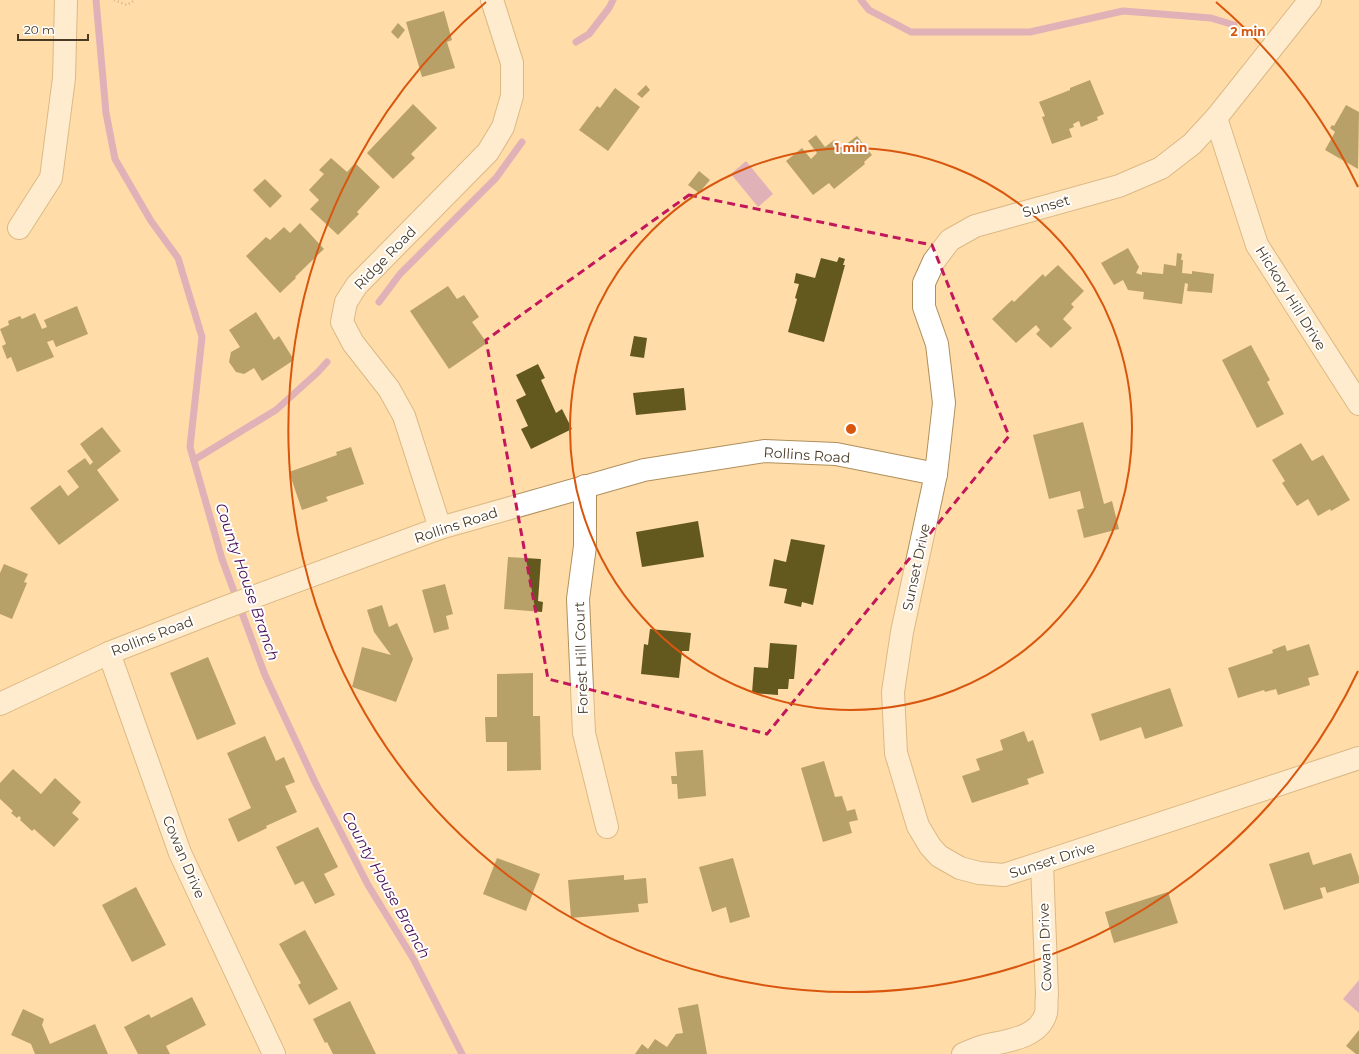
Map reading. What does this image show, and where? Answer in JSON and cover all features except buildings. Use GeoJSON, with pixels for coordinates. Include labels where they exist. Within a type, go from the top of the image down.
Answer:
{"type":"FeatureCollection","features":[{"type":"Feature","properties":{"kind":"street"},"geometry":{"type":"LineString","coordinates":[[19,228],[51,178],[64,78],[66,0]]}},
{"type":"Feature","properties":{"kind":"street","name":"Ridge Road"},"geometry":{"type":"LineString","coordinates":[[440,528],[404,416],[389,389],[353,343],[342,322],[346,302],[357,285],[488,152],[503,127],[512,96],[512,63],[492,0]]}},
{"type":"Feature","properties":{"kind":"street","name":"Sunset"},"geometry":{"type":"LineString","coordinates":[[936,474],[944,403],[937,344],[924,307],[924,283],[934,261],[950,240],[975,226],[1119,186],[1161,168],[1192,144],[1216,118],[1310,0]]}},
{"type":"Feature","properties":{"kind":"street","name":"Hickory Hill Drive"},"geometry":{"type":"LineString","coordinates":[[1216,118],[1257,245],[1359,404]]}},
{"type":"Feature","properties":{"kind":"street","name":"Rollins Road"},"geometry":{"type":"LineString","coordinates":[[0,704],[108,653],[440,528],[644,470],[764,451],[836,454],[936,474]]}},
{"type":"Feature","properties":{"kind":"street","name":"Sunset Drive"},"geometry":{"type":"LineString","coordinates":[[936,474],[902,632],[893,692],[896,753],[908,797],[918,826],[930,846],[939,856],[960,868],[979,874],[1004,875],[1042,864],[1359,758]]}},
{"type":"Feature","properties":{"kind":"street","name":"Forest Hill Court"},"geometry":{"type":"LineString","coordinates":[[585,486],[585,546],[578,599],[584,733],[607,827]]}},
{"type":"Feature","properties":{"kind":"street","name":"Cowan Drive"},"geometry":{"type":"LineString","coordinates":[[108,653],[180,853],[274,1054]]}},
{"type":"Feature","properties":{"kind":"street","name":"Cowan Drive"},"geometry":{"type":"LineString","coordinates":[[963,1054],[982,1047],[1026,1035],[1037,1028],[1046,1014],[1047,995],[1042,864]]}},
{"type":"Feature","properties":{"kind":"path"},"geometry":{"type":"LineString","coordinates":[[114,0],[128,5],[135,0]]}},
{"type":"Feature","properties":{"kind":"highlighted area"},"geometry":{"type":"Polygon","coordinates":[[[689,195],[932,245],[1009,436],[767,734],[548,679],[486,340],[689,195]]]}},
{"type":"Feature","properties":{"kind":"shaded area"},"geometry":{"type":"Polygon","coordinates":[[[746,161],[773,194],[758,207],[731,174],[746,161]]]}},
{"type":"Feature","properties":{"kind":"shaded area"},"geometry":{"type":"Polygon","coordinates":[[[1359,980],[1359,1013],[1343,999],[1359,980]]]}},
{"type":"Feature","properties":{"kind":"waterway","name":"County House Branch"},"geometry":{"type":"LineString","coordinates":[[96,0],[106,113],[115,159],[151,221],[178,258],[202,337],[190,447],[222,559],[265,675],[315,782],[368,885],[414,960],[462,1054]]}},
{"type":"Feature","properties":{"kind":"waterway"},"geometry":{"type":"LineString","coordinates":[[576,42],[589,34],[609,8],[613,0]]}},
{"type":"Feature","properties":{"kind":"waterway"},"geometry":{"type":"LineString","coordinates":[[861,0],[869,10],[911,32],[1030,32],[1123,11],[1211,18],[1234,25]]}},
{"type":"Feature","properties":{"kind":"waterway"},"geometry":{"type":"LineString","coordinates":[[379,302],[400,274],[496,178],[522,142]]}},
{"type":"Feature","properties":{"kind":"waterway"},"geometry":{"type":"LineString","coordinates":[[194,460],[276,410],[327,362]]}}]}
